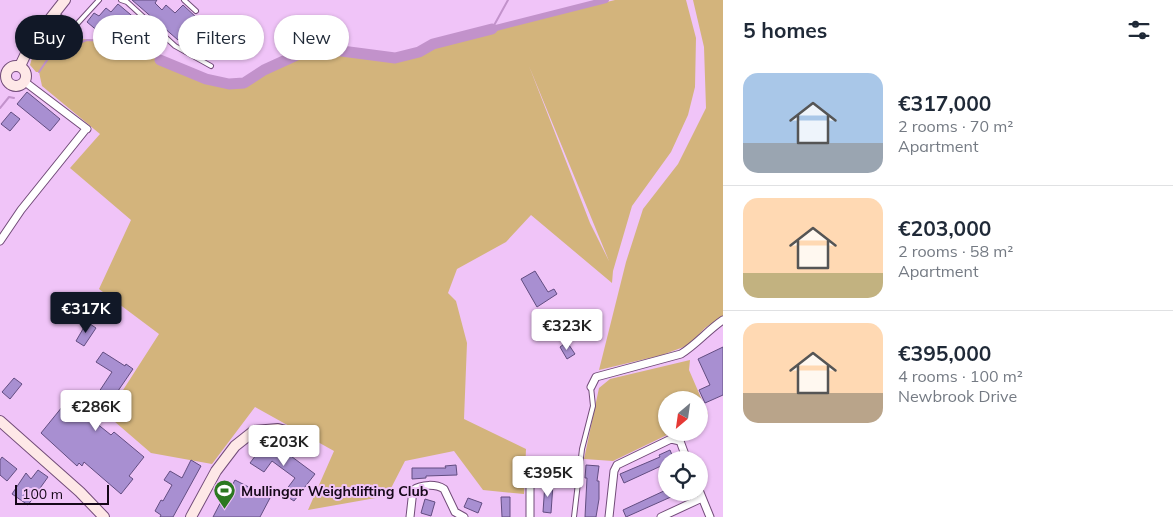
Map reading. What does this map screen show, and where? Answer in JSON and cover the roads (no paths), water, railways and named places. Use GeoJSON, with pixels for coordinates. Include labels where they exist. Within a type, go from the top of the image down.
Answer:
{"type":"FeatureCollection","features":[{"type":"Feature","properties":{"kind":"street"},"geometry":{"type":"LineString","coordinates":[[20,66],[31,43],[65,0]]}},
{"type":"Feature","properties":{"kind":"street"},"geometry":{"type":"LineString","coordinates":[[14,65],[20,66],[26,73],[25,82],[17,86],[4,84],[7,70],[14,65]]}},
{"type":"Feature","properties":{"kind":"street"},"geometry":{"type":"LineString","coordinates":[[0,241],[21,210],[86,129],[25,82]]}},
{"type":"Feature","properties":{"kind":"street"},"geometry":{"type":"LineString","coordinates":[[591,388],[596,377],[681,354],[723,320]]}},
{"type":"Feature","properties":{"kind":"street"},"geometry":{"type":"LineString","coordinates":[[0,421],[80,492],[104,517]]}},
{"type":"Feature","properties":{"kind":"street"},"geometry":{"type":"LineString","coordinates":[[191,517],[216,471],[235,446],[254,431],[278,428],[294,433]]}},
{"type":"Feature","properties":{"kind":"street"},"geometry":{"type":"LineString","coordinates":[[609,517],[614,471],[617,465],[671,439],[680,441],[684,451]]}},
{"type":"Feature","properties":{"kind":"street"},"geometry":{"type":"LineString","coordinates":[[530,462],[530,517]]}},
{"type":"Feature","properties":{"kind":"street"},"geometry":{"type":"LineString","coordinates":[[410,517],[413,490],[431,485],[444,489],[455,512],[464,517]]}},
{"type":"Feature","properties":{"kind":"street"},"geometry":{"type":"LineString","coordinates":[[661,517],[696,501]]}},
{"type":"Feature","properties":{"kind":"street"},"geometry":{"type":"LineString","coordinates":[[703,501],[710,517]]}},
{"type":"Feature","properties":{"kind":"lane"},"geometry":{"type":"LineString","coordinates":[[55,13],[71,24],[77,24],[99,0]]}},
{"type":"Feature","properties":{"kind":"lane"},"geometry":{"type":"LineString","coordinates":[[121,0],[127,2],[175,46],[211,66]]}},
{"type":"Feature","properties":{"kind":"lane"},"geometry":{"type":"LineString","coordinates":[[184,0],[196,11]]}},
{"type":"Feature","properties":{"kind":"lane"},"geometry":{"type":"LineString","coordinates":[[574,517],[582,449],[593,406],[591,388]]}},
{"type":"Feature","properties":{"kind":"waterway"},"geometry":{"type":"LineString","coordinates":[[492,29],[508,0]]}},
{"type":"Feature","properties":{"kind":"waterway"},"geometry":{"type":"LineString","coordinates":[[492,29],[606,0]]}},
{"type":"Feature","properties":{"kind":"waterway"},"geometry":{"type":"LineString","coordinates":[[160,60],[206,79],[229,84],[244,83],[264,70],[299,54],[334,50],[395,58],[419,52],[433,44],[492,29]]}},
{"type":"Feature","properties":{"kind":"waterway"},"geometry":{"type":"LineString","coordinates":[[39,72],[52,53],[87,40],[93,40]]}},
{"type":"Feature","properties":{"kind":"waterway"},"geometry":{"type":"LineString","coordinates":[[0,108],[9,97],[14,98]]}},
{"type":"Feature","properties":{"kind":"place","name":"Mullingar Weightlifting Club"},"geometry":{"type":"Point","coordinates":[225,510]}}]}
